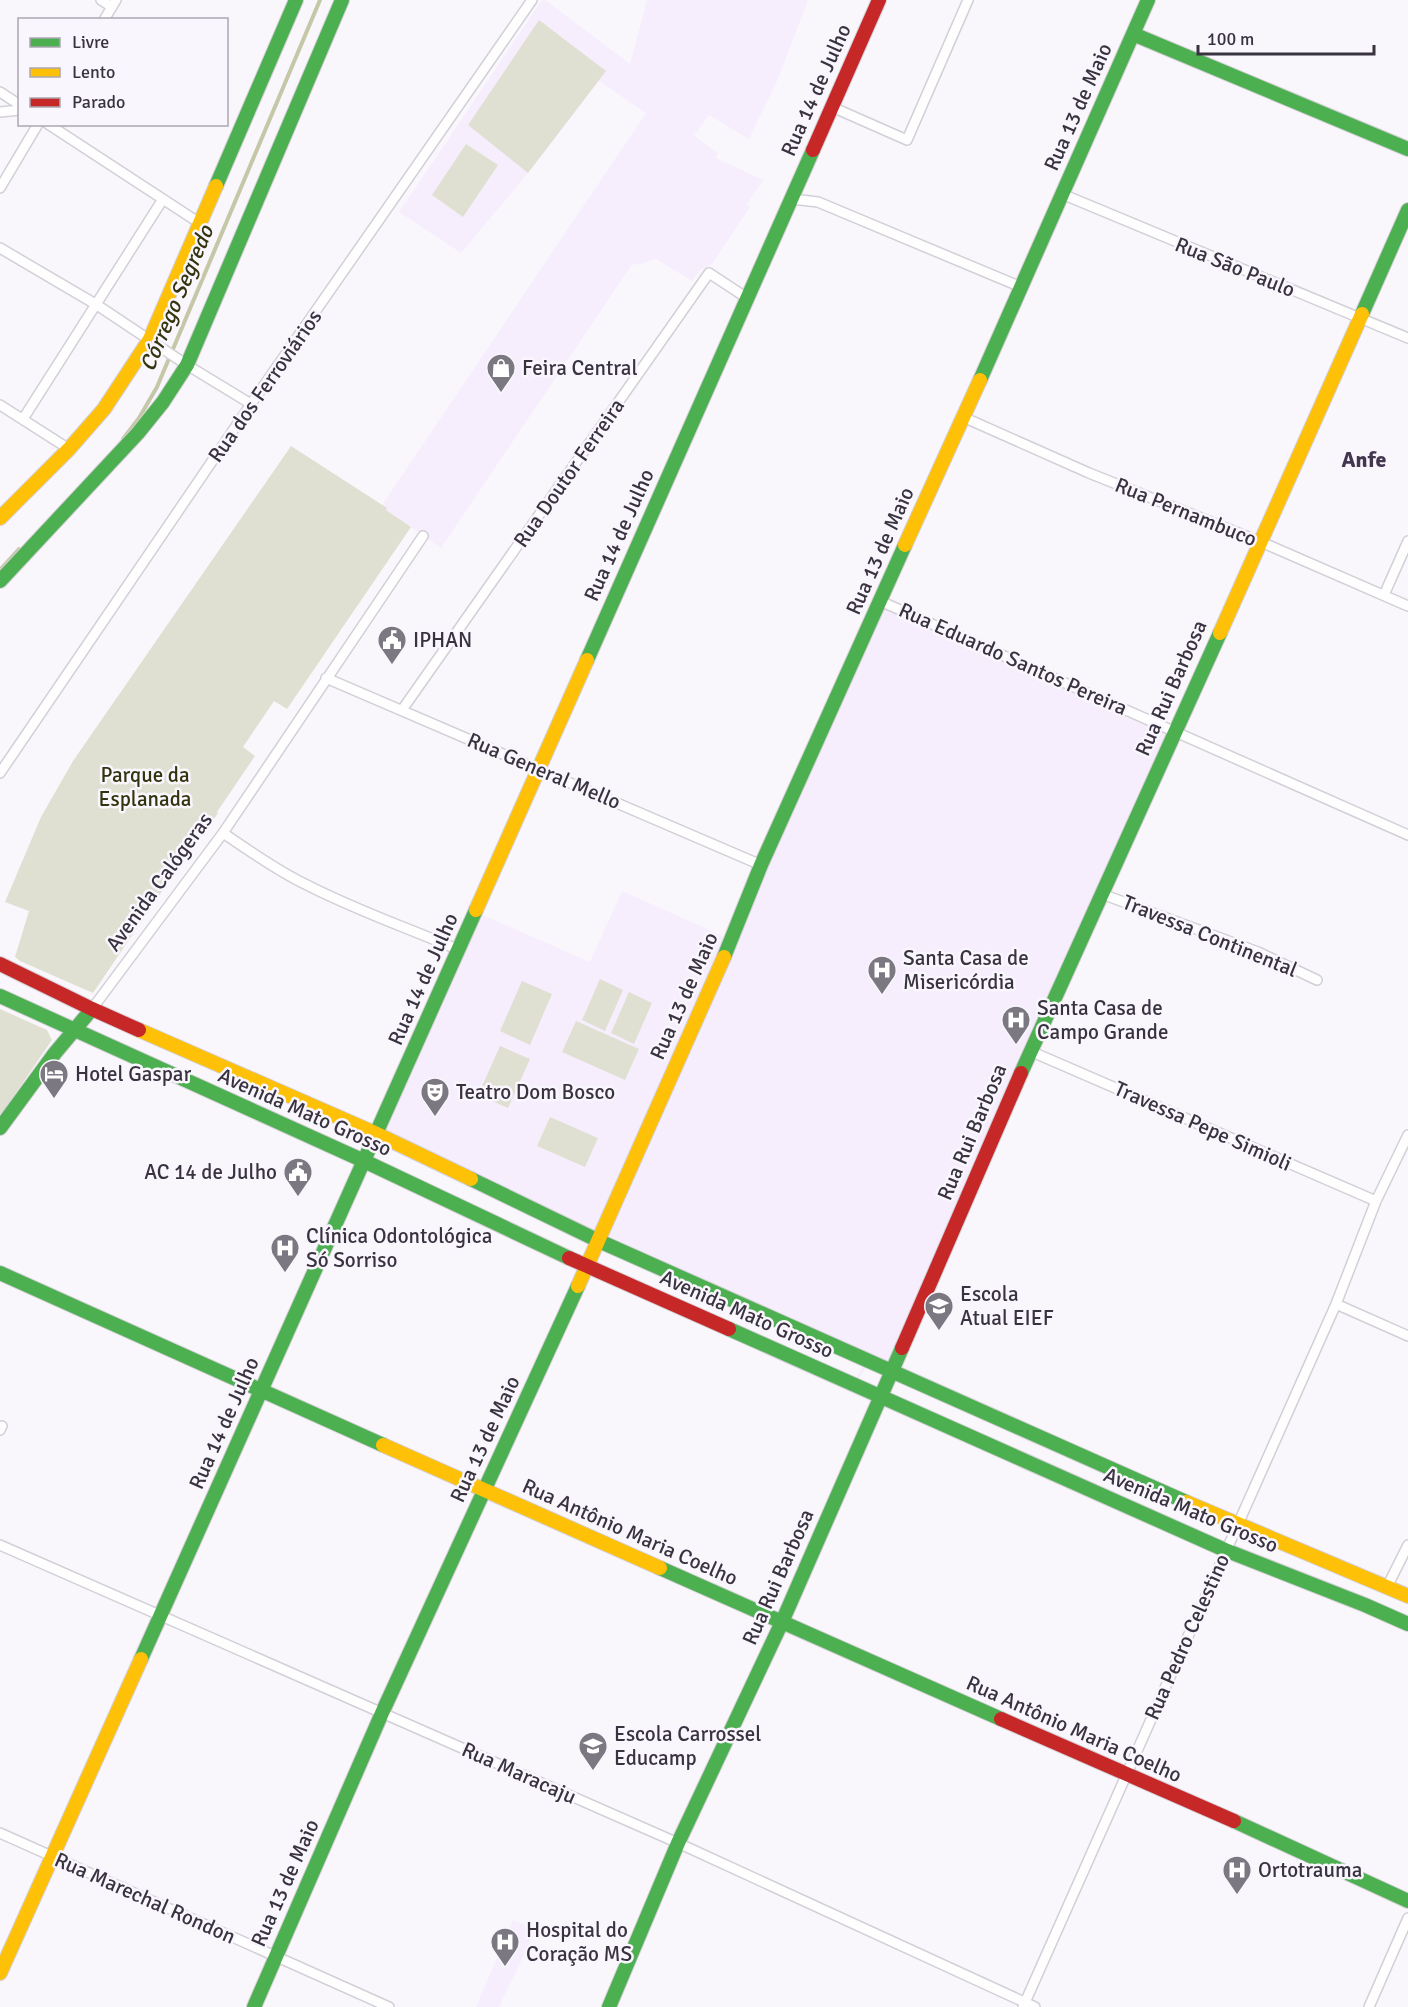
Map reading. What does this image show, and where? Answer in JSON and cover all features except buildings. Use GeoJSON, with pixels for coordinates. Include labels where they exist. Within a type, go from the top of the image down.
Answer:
{"type":"FeatureCollection","features":[{"type":"Feature","properties":{"kind":"street"},"geometry":{"type":"LineString","coordinates":[[101,0],[114,4],[105,18]]}},
{"type":"Feature","properties":{"kind":"street"},"geometry":{"type":"LineString","coordinates":[[0,518],[69,449],[104,409],[152,340],[296,0]]}},
{"type":"Feature","properties":{"kind":"street"},"geometry":{"type":"LineString","coordinates":[[0,581],[138,433],[163,402],[186,364],[342,0]]}},
{"type":"Feature","properties":{"kind":"street","name":"Rua dos Ferroviários"},"geometry":{"type":"LineString","coordinates":[[0,773],[251,404],[532,0]]}},
{"type":"Feature","properties":{"kind":"street","name":"Rua 14 de Julho"},"geometry":{"type":"LineString","coordinates":[[0,1973],[459,950],[879,0]]}},
{"type":"Feature","properties":{"kind":"street"},"geometry":{"type":"LineString","coordinates":[[832,107],[907,140],[969,0]]}},
{"type":"Feature","properties":{"kind":"street","name":"Rua 13 de Maio"},"geometry":{"type":"LineString","coordinates":[[254,2007],[382,1713],[588,1266],[732,940],[761,865],[963,417],[1147,0]]}},
{"type":"Feature","properties":{"kind":"street"},"geometry":{"type":"LineString","coordinates":[[1133,34],[1408,149]]}},
{"type":"Feature","properties":{"kind":"street"},"geometry":{"type":"LineString","coordinates":[[0,92],[18,104]]}},
{"type":"Feature","properties":{"kind":"street"},"geometry":{"type":"LineString","coordinates":[[0,112],[18,110]]}},
{"type":"Feature","properties":{"kind":"street"},"geometry":{"type":"LineString","coordinates":[[0,188],[37,126]]}},
{"type":"Feature","properties":{"kind":"street"},"geometry":{"type":"LineString","coordinates":[[51,126],[201,224]]}},
{"type":"Feature","properties":{"kind":"street","name":"Rua São Paulo"},"geometry":{"type":"LineString","coordinates":[[1062,194],[1408,338]]}},
{"type":"Feature","properties":{"kind":"street"},"geometry":{"type":"LineString","coordinates":[[792,198],[818,202],[1021,287]]}},
{"type":"Feature","properties":{"kind":"street"},"geometry":{"type":"LineString","coordinates":[[23,419],[163,199]]}},
{"type":"Feature","properties":{"kind":"street","name":"Rua Rui Barbosa"},"geometry":{"type":"LineString","coordinates":[[609,2007],[678,1843],[782,1622],[1030,1051],[1261,542],[1408,210]]}},
{"type":"Feature","properties":{"kind":"street"},"geometry":{"type":"LineString","coordinates":[[0,248],[97,304],[186,364],[251,404]]}},
{"type":"Feature","properties":{"kind":"street","name":"Rua Doutor Ferreira"},"geometry":{"type":"LineString","coordinates":[[402,710],[709,273],[747,298]]}},
{"type":"Feature","properties":{"kind":"street"},"geometry":{"type":"LineString","coordinates":[[0,405],[69,449]]}},
{"type":"Feature","properties":{"kind":"street","name":"Rua Pernambuco"},"geometry":{"type":"LineString","coordinates":[[963,417],[1089,473],[1261,542],[1408,606]]}},
{"type":"Feature","properties":{"kind":"street","name":"Avenida Calógeras"},"geometry":{"type":"LineString","coordinates":[[0,1128],[223,833],[423,536]]}},
{"type":"Feature","properties":{"kind":"street"},"geometry":{"type":"LineString","coordinates":[[1384,595],[1408,542]]}},
{"type":"Feature","properties":{"kind":"street","name":"Rua Eduardo Santos Pereira"},"geometry":{"type":"LineString","coordinates":[[880,601],[1408,835]]}},
{"type":"Feature","properties":{"kind":"street","name":"Rua General Mello"},"geometry":{"type":"LineString","coordinates":[[326,678],[761,865]]}},
{"type":"Feature","properties":{"kind":"street"},"geometry":{"type":"LineString","coordinates":[[223,833],[304,884],[459,950]]}},
{"type":"Feature","properties":{"kind":"street","name":"Travessa Continental"},"geometry":{"type":"LineString","coordinates":[[1102,894],[1258,952],[1317,980]]}},
{"type":"Feature","properties":{"kind":"street","name":"Avenida Mato Grosso"},"geometry":{"type":"LineString","coordinates":[[0,964],[92,1009],[377,1134],[599,1241],[1236,1525],[1408,1596]]}},
{"type":"Feature","properties":{"kind":"street","name":"Avenida Mato Grosso"},"geometry":{"type":"LineString","coordinates":[[0,996],[364,1161],[588,1266],[881,1397],[1226,1550],[1408,1624]]}},
{"type":"Feature","properties":{"kind":"street","name":"Travessa Pepe Simioli"},"geometry":{"type":"LineString","coordinates":[[1030,1051],[1376,1201]]}},
{"type":"Feature","properties":{"kind":"street","name":"Rua Pedro Celestino"},"geometry":{"type":"LineString","coordinates":[[1024,2005],[1336,1304],[1376,1201],[1408,1136]]}},
{"type":"Feature","properties":{"kind":"street","name":"Rua Antônio Maria Coelho"},"geometry":{"type":"LineString","coordinates":[[0,1273],[261,1392],[1126,1775],[1298,1848],[1408,1901]]}},
{"type":"Feature","properties":{"kind":"street"},"geometry":{"type":"LineString","coordinates":[[1336,1304],[1408,1336]]}},
{"type":"Feature","properties":{"kind":"street","name":"Rua Maracaju"},"geometry":{"type":"LineString","coordinates":[[0,1545],[678,1843],[1024,2005],[1035,2007]]}},
{"type":"Feature","properties":{"kind":"street"},"geometry":{"type":"LineString","coordinates":[[1365,1605],[1382,1597],[1408,1545]]}},
{"type":"Feature","properties":{"kind":"street","name":"Rua Marechal Rondon"},"geometry":{"type":"LineString","coordinates":[[0,1833],[389,2007]]}},
{"type":"Feature","properties":{"kind":"street"},"geometry":{"type":"LineString","coordinates":[[1369,2007],[1408,1918]]}},
{"type":"Feature","properties":{"kind":"shaded area"},"geometry":{"type":"Polygon","coordinates":[[[542,0],[630,64],[647,0],[808,0],[778,79],[749,139],[709,115],[694,136],[718,153],[716,158],[763,180],[747,204],[750,207],[712,264],[700,270],[692,281],[656,259],[637,265],[633,263],[441,548],[382,505],[646,113],[599,81],[528,173],[461,253],[399,212],[542,0]]]}},
{"type":"Feature","properties":{"kind":"shaded area","name":"Santa Casa de Misericórdia"},"geometry":{"type":"Polygon","coordinates":[[[880,601],[1175,731],[892,1372],[870,1362],[851,1390],[865,1360],[377,1134],[476,912],[590,962],[622,891],[732,940],[880,601]]]}},
{"type":"Feature","properties":{"kind":"shaded area","name":"Hospital do Coração MS"},"geometry":{"type":"Polygon","coordinates":[[[513,1920],[536,1930],[499,2007],[476,2007],[513,1920]]]}},
{"type":"Feature","properties":{"kind":"green space"},"geometry":{"type":"Polygon","coordinates":[[[539,20],[606,71],[528,173],[468,125],[539,20]]]}},
{"type":"Feature","properties":{"kind":"green space"},"geometry":{"type":"Polygon","coordinates":[[[466,144],[498,165],[463,217],[432,195],[466,144]]]}},
{"type":"Feature","properties":{"kind":"green space","name":"Parque da Esplanada"},"geometry":{"type":"Polygon","coordinates":[[[291,446],[387,508],[386,510],[411,527],[287,709],[274,701],[243,747],[255,756],[93,993],[20,961],[15,957],[29,911],[5,902],[41,817],[73,761],[291,446]]]}},
{"type":"Feature","properties":{"kind":"green space"},"geometry":{"type":"Polygon","coordinates":[[[600,979],[623,990],[605,1031],[582,1020],[600,979]]]}},
{"type":"Feature","properties":{"kind":"green space"},"geometry":{"type":"Polygon","coordinates":[[[522,981],[552,994],[530,1045],[500,1031],[522,981]]]}},
{"type":"Feature","properties":{"kind":"green space"},"geometry":{"type":"Polygon","coordinates":[[[629,992],[652,1003],[634,1044],[611,1033],[629,992]]]}},
{"type":"Feature","properties":{"kind":"green space"},"geometry":{"type":"Polygon","coordinates":[[[0,1009],[47,1030],[52,1040],[0,1116],[0,1009]]]}},
{"type":"Feature","properties":{"kind":"green space"},"geometry":{"type":"Polygon","coordinates":[[[576,1021],[639,1049],[625,1080],[562,1052],[576,1021]]]}},
{"type":"Feature","properties":{"kind":"green space"},"geometry":{"type":"Polygon","coordinates":[[[500,1046],[530,1059],[508,1108],[478,1095],[500,1046]]]}},
{"type":"Feature","properties":{"kind":"green space"},"geometry":{"type":"Polygon","coordinates":[[[550,1117],[598,1138],[585,1167],[537,1146],[550,1117]]]}},
{"type":"Feature","properties":{"kind":"waterway","name":"Córrego Segredo"},"geometry":{"type":"LineString","coordinates":[[123,439],[139,418],[157,387],[320,0]]}},
{"type":"Feature","properties":{"kind":"waterway","name":"Córrego Segredo"},"geometry":{"type":"LineString","coordinates":[[0,570],[19,549]]}},
{"type":"Feature","properties":{"kind":"traffic: fast"},"geometry":{"type":"LineString","coordinates":[[216,186],[296,0]]}},
{"type":"Feature","properties":{"kind":"traffic: fast"},"geometry":{"type":"LineString","coordinates":[[0,581],[138,433],[163,402],[187,365],[342,0]]}},
{"type":"Feature","properties":{"kind":"traffic: fast"},"geometry":{"type":"LineString","coordinates":[[980,380],[1148,0]]}},
{"type":"Feature","properties":{"kind":"traffic: fast"},"geometry":{"type":"LineString","coordinates":[[1133,34],[1408,149]]}},
{"type":"Feature","properties":{"kind":"traffic: fast"},"geometry":{"type":"LineString","coordinates":[[587,660],[813,150]]}},
{"type":"Feature","properties":{"kind":"traffic: fast"},"geometry":{"type":"LineString","coordinates":[[1362,314],[1408,210]]}},
{"type":"Feature","properties":{"kind":"traffic: fast"},"geometry":{"type":"LineString","coordinates":[[724,957],[761,865],[905,545]]}},
{"type":"Feature","properties":{"kind":"traffic: fast"},"geometry":{"type":"LineString","coordinates":[[1021,1073],[1220,633]]}},
{"type":"Feature","properties":{"kind":"traffic: fast"},"geometry":{"type":"LineString","coordinates":[[141,1659],[476,910]]}},
{"type":"Feature","properties":{"kind":"traffic: fast"},"geometry":{"type":"LineString","coordinates":[[0,996],[364,1161],[569,1258]]}},
{"type":"Feature","properties":{"kind":"traffic: fast"},"geometry":{"type":"LineString","coordinates":[[0,1128],[55,1053],[92,1009]]}},
{"type":"Feature","properties":{"kind":"traffic: fast"},"geometry":{"type":"LineString","coordinates":[[471,1179],[599,1241],[1186,1502]]}},
{"type":"Feature","properties":{"kind":"traffic: fast"},"geometry":{"type":"LineString","coordinates":[[0,1273],[383,1445]]}},
{"type":"Feature","properties":{"kind":"traffic: fast"},"geometry":{"type":"LineString","coordinates":[[254,2007],[382,1713],[578,1286]]}},
{"type":"Feature","properties":{"kind":"traffic: fast"},"geometry":{"type":"LineString","coordinates":[[729,1329],[1225,1550],[1408,1624]]}},
{"type":"Feature","properties":{"kind":"traffic: fast"},"geometry":{"type":"LineString","coordinates":[[609,2007],[678,1843],[782,1622],[902,1348]]}},
{"type":"Feature","properties":{"kind":"traffic: fast"},"geometry":{"type":"LineString","coordinates":[[660,1568],[1001,1719]]}},
{"type":"Feature","properties":{"kind":"traffic: fast"},"geometry":{"type":"LineString","coordinates":[[1234,1821],[1408,1901]]}},
{"type":"Feature","properties":{"kind":"traffic: slow"},"geometry":{"type":"LineString","coordinates":[[0,518],[69,449],[104,409],[150,339],[216,186]]}},
{"type":"Feature","properties":{"kind":"traffic: slow"},"geometry":{"type":"LineString","coordinates":[[1220,633],[1362,314]]}},
{"type":"Feature","properties":{"kind":"traffic: slow"},"geometry":{"type":"LineString","coordinates":[[905,545],[980,380]]}},
{"type":"Feature","properties":{"kind":"traffic: slow"},"geometry":{"type":"LineString","coordinates":[[476,910],[587,660]]}},
{"type":"Feature","properties":{"kind":"traffic: slow"},"geometry":{"type":"LineString","coordinates":[[578,1286],[724,957]]}},
{"type":"Feature","properties":{"kind":"traffic: slow"},"geometry":{"type":"LineString","coordinates":[[139,1030],[377,1134],[471,1179]]}},
{"type":"Feature","properties":{"kind":"traffic: slow"},"geometry":{"type":"LineString","coordinates":[[383,1445],[660,1568]]}},
{"type":"Feature","properties":{"kind":"traffic: slow"},"geometry":{"type":"LineString","coordinates":[[1186,1502],[1408,1596]]}},
{"type":"Feature","properties":{"kind":"traffic: slow"},"geometry":{"type":"LineString","coordinates":[[0,1973],[141,1659]]}},
{"type":"Feature","properties":{"kind":"traffic: jam"},"geometry":{"type":"LineString","coordinates":[[813,150],[879,0]]}},
{"type":"Feature","properties":{"kind":"traffic: jam"},"geometry":{"type":"LineString","coordinates":[[0,964],[139,1030]]}},
{"type":"Feature","properties":{"kind":"traffic: jam"},"geometry":{"type":"LineString","coordinates":[[902,1348],[1021,1073]]}},
{"type":"Feature","properties":{"kind":"traffic: jam"},"geometry":{"type":"LineString","coordinates":[[569,1258],[729,1329]]}},
{"type":"Feature","properties":{"kind":"traffic: jam"},"geometry":{"type":"LineString","coordinates":[[1001,1719],[1234,1821]]}},
{"type":"Feature","properties":{"kind":"place","name":"Feira Central"},"geometry":{"type":"Point","coordinates":[501,394]}},
{"type":"Feature","properties":{"kind":"place","name":"IPHAN"},"geometry":{"type":"Point","coordinates":[392,666]}},
{"type":"Feature","properties":{"kind":"place","name":"Santa Casa de Misericórdia"},"geometry":{"type":"Point","coordinates":[882,996]}},
{"type":"Feature","properties":{"kind":"place","name":"Santa Casa de Campo Grande"},"geometry":{"type":"Point","coordinates":[1016,1046]}},
{"type":"Feature","properties":{"kind":"place","name":"Hotel Gaspar"},"geometry":{"type":"Point","coordinates":[54,1100]}},
{"type":"Feature","properties":{"kind":"place","name":"Teatro Dom Bosco"},"geometry":{"type":"Point","coordinates":[435,1118]}},
{"type":"Feature","properties":{"kind":"place","name":"AC 14 de Julho"},"geometry":{"type":"Point","coordinates":[298,1198]}},
{"type":"Feature","properties":{"kind":"place","name":"Clínica Odontológica Só Sorriso"},"geometry":{"type":"Point","coordinates":[285,1274]}},
{"type":"Feature","properties":{"kind":"place","name":"Escola Atual EIEF"},"geometry":{"type":"Point","coordinates":[939,1332]}},
{"type":"Feature","properties":{"kind":"place","name":"Escola Carrossel Educamp"},"geometry":{"type":"Point","coordinates":[593,1772]}},
{"type":"Feature","properties":{"kind":"place","name":"Ortotrauma"},"geometry":{"type":"Point","coordinates":[1237,1896]}},
{"type":"Feature","properties":{"kind":"place","name":"Hospital do Coração MS"},"geometry":{"type":"Point","coordinates":[505,1968]}},
{"type":"Feature","properties":{"kind":"district","name":"Anfe"},"geometry":{"type":"Point","coordinates":[1364,459]}}]}
